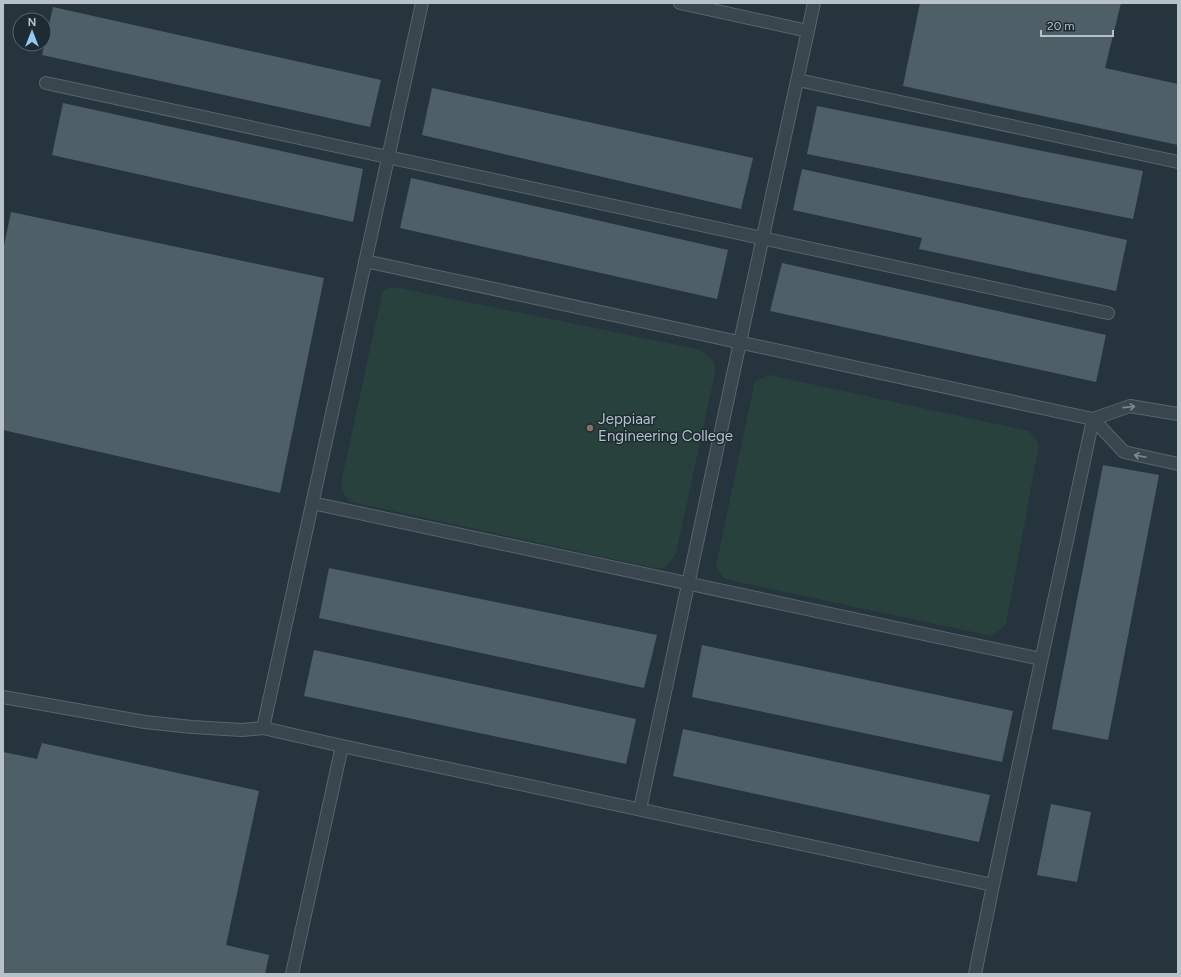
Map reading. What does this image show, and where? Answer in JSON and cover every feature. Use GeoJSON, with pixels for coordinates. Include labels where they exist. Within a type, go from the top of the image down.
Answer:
{"type":"FeatureCollection","features":[{"type":"Feature","properties":{"kind":"lane"},"geometry":{"type":"LineString","coordinates":[[263,728],[422,3]]}},
{"type":"Feature","properties":{"kind":"lane"},"geometry":{"type":"LineString","coordinates":[[680,3],[808,31]]}},
{"type":"Feature","properties":{"kind":"lane"},"geometry":{"type":"LineString","coordinates":[[640,809],[814,3]]}},
{"type":"Feature","properties":{"kind":"lane"},"geometry":{"type":"LineString","coordinates":[[798,80],[1178,162]]}},
{"type":"Feature","properties":{"kind":"lane"},"geometry":{"type":"LineString","coordinates":[[46,83],[1108,313]]}},
{"type":"Feature","properties":{"kind":"lane"},"geometry":{"type":"LineString","coordinates":[[365,261],[1093,419],[1130,406],[1178,414]]}},
{"type":"Feature","properties":{"kind":"lane"},"geometry":{"type":"LineString","coordinates":[[1093,419],[1124,452],[1178,464]]}},
{"type":"Feature","properties":{"kind":"lane"},"geometry":{"type":"LineString","coordinates":[[975,974],[1093,419]]}},
{"type":"Feature","properties":{"kind":"lane"},"geometry":{"type":"LineString","coordinates":[[312,503],[1041,660]]}},
{"type":"Feature","properties":{"kind":"lane"},"geometry":{"type":"LineString","coordinates":[[3,697],[146,722],[242,730],[263,728],[993,885]]}},
{"type":"Feature","properties":{"kind":"lane"},"geometry":{"type":"LineString","coordinates":[[292,974],[342,746]]}},
{"type":"Feature","properties":{"kind":"green space"},"geometry":{"type":"Polygon","coordinates":[[[389,288],[399,288],[697,349],[706,354],[714,362],[715,373],[676,553],[670,562],[664,568],[654,568],[352,502],[347,498],[341,483],[381,299],[383,291],[389,288]]]}},
{"type":"Feature","properties":{"kind":"green space"},"geometry":{"type":"Polygon","coordinates":[[[769,375],[1029,431],[1039,444],[1006,624],[992,636],[725,579],[716,566],[755,381],[769,375]]]}},
{"type":"Feature","properties":{"kind":"building"},"geometry":{"type":"Polygon","coordinates":[[[920,3],[1121,3],[1105,68],[1178,84],[1178,145],[903,86],[920,3]]]}},
{"type":"Feature","properties":{"kind":"building"},"geometry":{"type":"Polygon","coordinates":[[[53,7],[381,80],[370,127],[42,55],[43,52],[52,52],[53,7]]]}},
{"type":"Feature","properties":{"kind":"building"},"geometry":{"type":"Polygon","coordinates":[[[432,88],[753,158],[741,209],[422,135],[432,88]]]}},
{"type":"Feature","properties":{"kind":"building"},"geometry":{"type":"Polygon","coordinates":[[[63,103],[363,169],[353,222],[52,155],[63,103]]]}},
{"type":"Feature","properties":{"kind":"building"},"geometry":{"type":"Polygon","coordinates":[[[817,106],[1143,171],[1133,219],[807,154],[817,106]]]}},
{"type":"Feature","properties":{"kind":"building"},"geometry":{"type":"Polygon","coordinates":[[[802,169],[1127,240],[1116,291],[919,249],[922,238],[793,210],[802,169]]]}},
{"type":"Feature","properties":{"kind":"building"},"geometry":{"type":"Polygon","coordinates":[[[411,178],[728,250],[717,299],[400,228],[411,178]]]}},
{"type":"Feature","properties":{"kind":"building"},"geometry":{"type":"Polygon","coordinates":[[[11,212],[324,278],[280,493],[3,430],[3,250],[11,212]]]}},
{"type":"Feature","properties":{"kind":"building"},"geometry":{"type":"Polygon","coordinates":[[[782,263],[1106,335],[1096,382],[770,311],[782,263]]]}},
{"type":"Feature","properties":{"kind":"building"},"geometry":{"type":"Polygon","coordinates":[[[1103,465],[1159,475],[1108,740],[1052,729],[1103,465]]]}},
{"type":"Feature","properties":{"kind":"building"},"geometry":{"type":"Polygon","coordinates":[[[329,568],[657,635],[644,688],[319,618],[329,568]]]}},
{"type":"Feature","properties":{"kind":"building"},"geometry":{"type":"Polygon","coordinates":[[[702,645],[1013,711],[1002,762],[692,697],[702,645]]]}},
{"type":"Feature","properties":{"kind":"building"},"geometry":{"type":"Polygon","coordinates":[[[314,650],[636,719],[626,764],[304,696],[314,650]]]}},
{"type":"Feature","properties":{"kind":"building"},"geometry":{"type":"Polygon","coordinates":[[[683,729],[990,795],[979,842],[673,776],[683,729]]]}},
{"type":"Feature","properties":{"kind":"building"},"geometry":{"type":"Polygon","coordinates":[[[42,743],[259,791],[226,945],[269,955],[265,974],[3,974],[3,752],[37,759],[42,743]]]}},
{"type":"Feature","properties":{"kind":"building"},"geometry":{"type":"Polygon","coordinates":[[[1051,804],[1091,812],[1077,882],[1037,875],[1051,804]]]}},
{"type":"Feature","properties":{"kind":"place","name":"Jeppiaar Engineering College"},"geometry":{"type":"Point","coordinates":[590,428]}}]}
